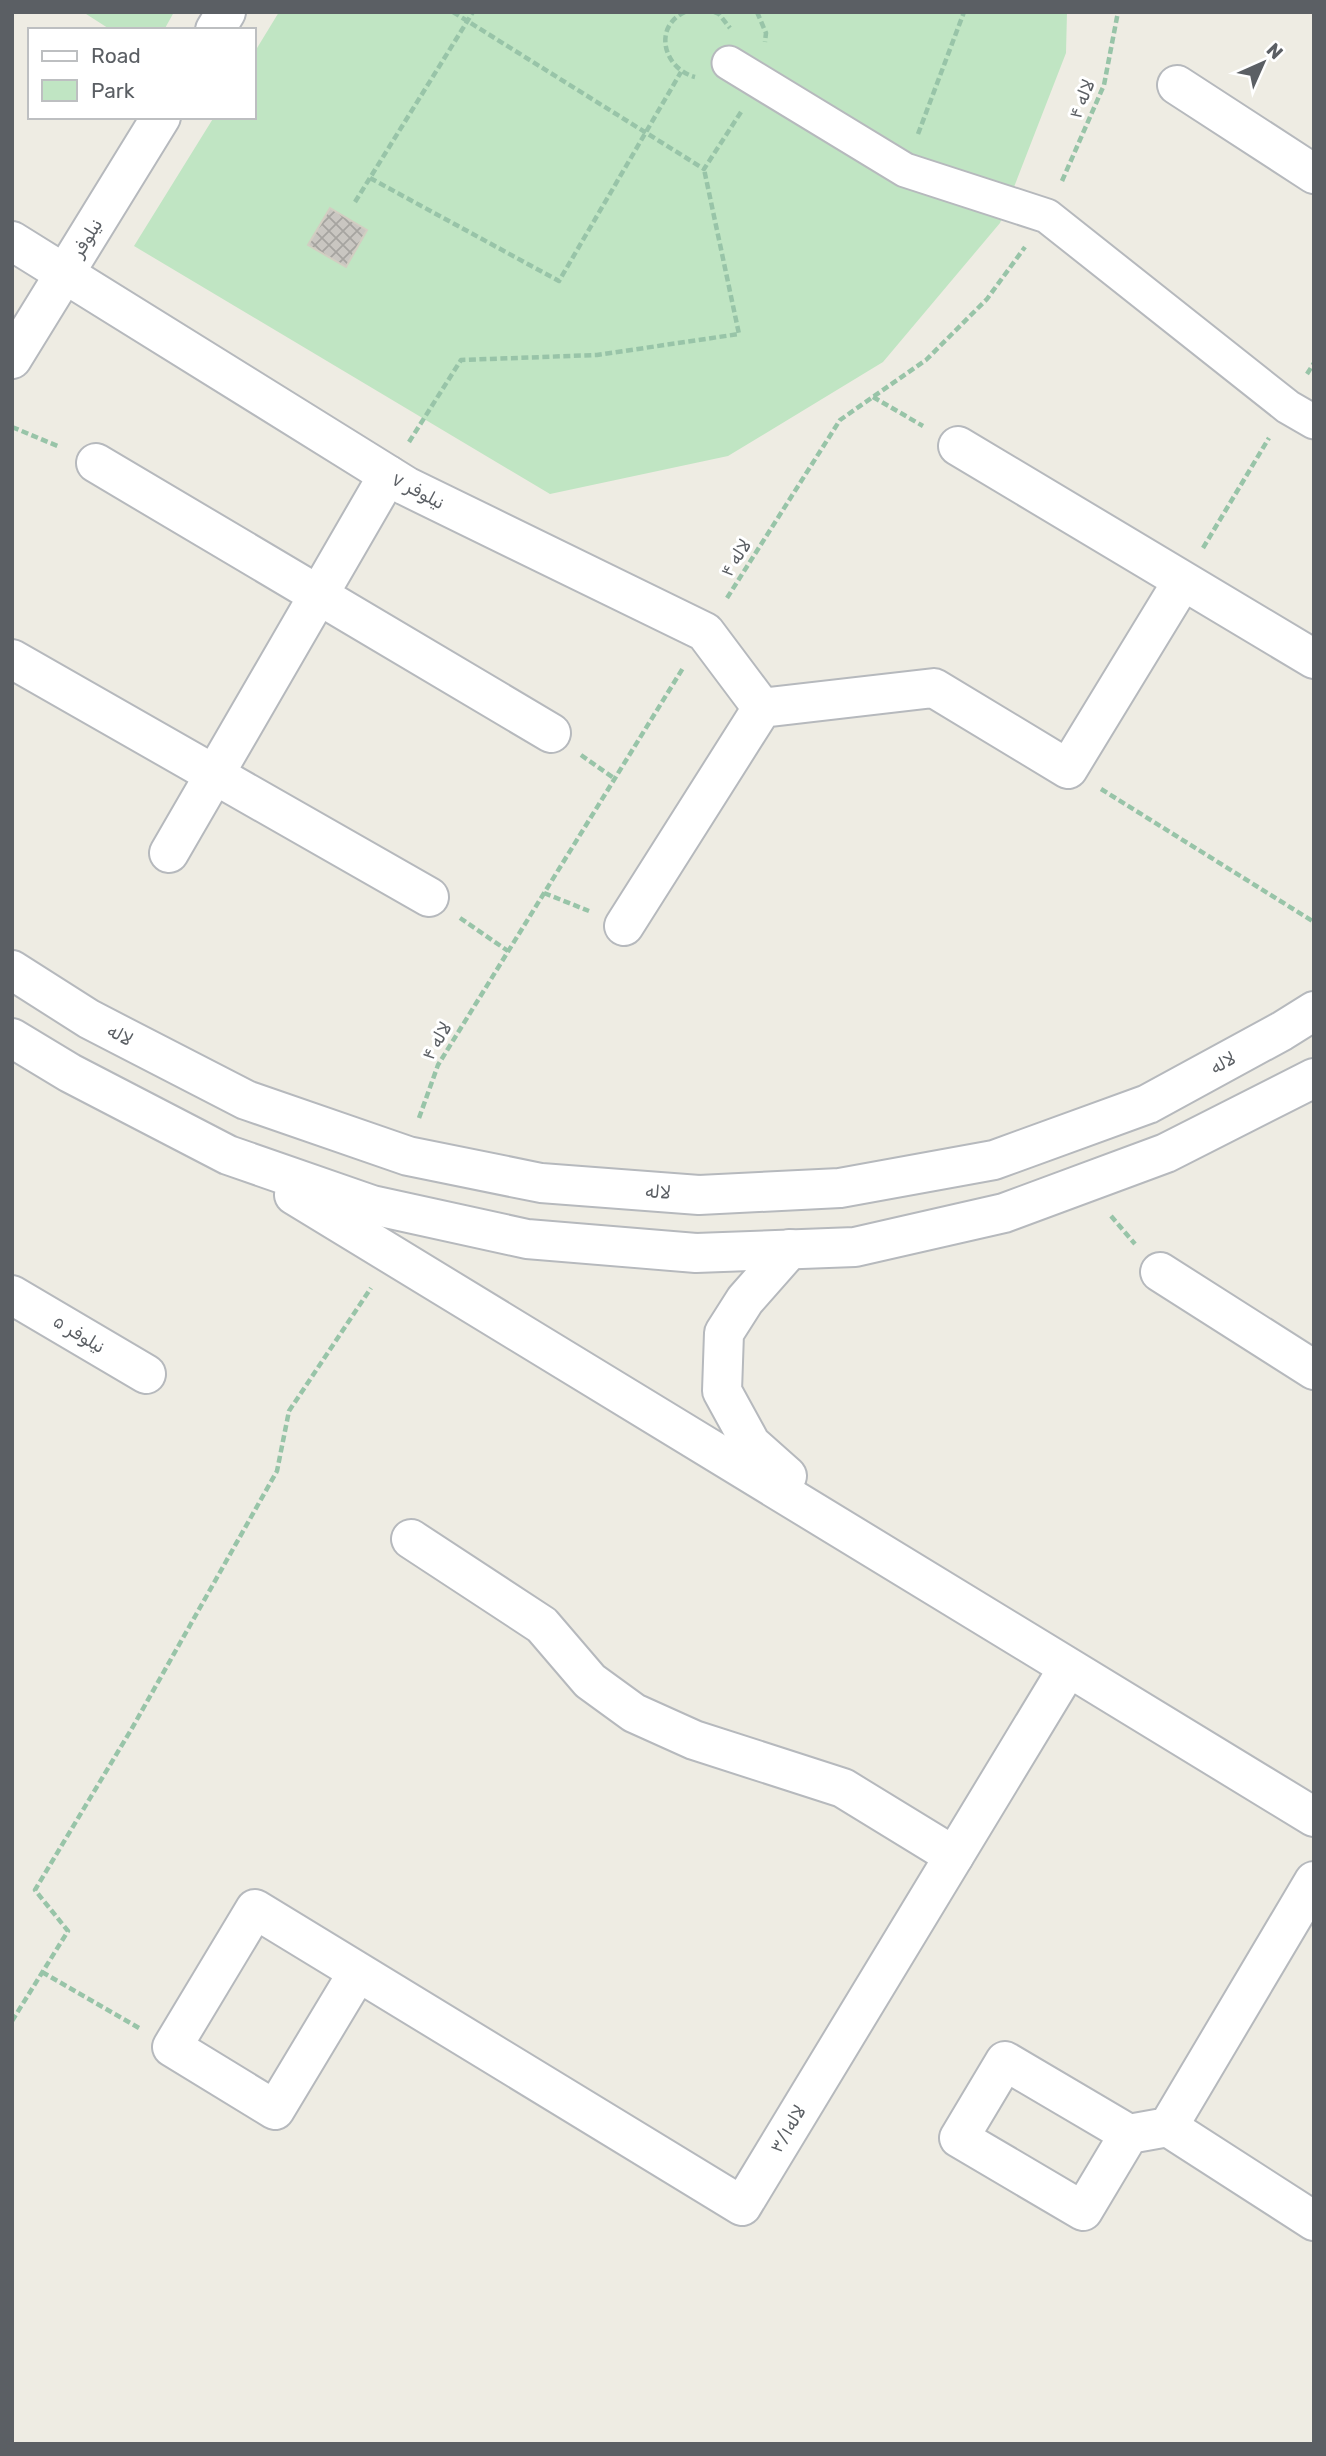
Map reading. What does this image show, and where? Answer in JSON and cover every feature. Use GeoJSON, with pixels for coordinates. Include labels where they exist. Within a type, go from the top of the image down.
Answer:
{"type":"FeatureCollection","features":[{"type":"Feature","properties":{"kind":"street"},"geometry":{"type":"LineString","coordinates":[[216,28],[226,12]]}},
{"type":"Feature","properties":{"kind":"street"},"geometry":{"type":"LineString","coordinates":[[729,62],[905,170],[1047,216],[1301,415]]}},
{"type":"Feature","properties":{"kind":"street"},"geometry":{"type":"LineString","coordinates":[[1177,85],[1314,174]]}},
{"type":"Feature","properties":{"kind":"street","name":"نیلوفر"},"geometry":{"type":"LineString","coordinates":[[12,359],[160,119]]}},
{"type":"Feature","properties":{"kind":"street","name":"نیلوفر ۷"},"geometry":{"type":"LineString","coordinates":[[12,242],[406,486],[705,632],[761,708]]}},
{"type":"Feature","properties":{"kind":"street"},"geometry":{"type":"LineString","coordinates":[[958,446],[1314,659]]}},
{"type":"Feature","properties":{"kind":"street"},"geometry":{"type":"LineString","coordinates":[[96,463],[551,733]]}},
{"type":"Feature","properties":{"kind":"street"},"geometry":{"type":"LineString","coordinates":[[169,853],[388,475]]}},
{"type":"Feature","properties":{"kind":"street"},"geometry":{"type":"LineString","coordinates":[[624,926],[761,708],[934,688],[1069,769],[1182,582]]}},
{"type":"Feature","properties":{"kind":"street"},"geometry":{"type":"LineString","coordinates":[[12,659],[429,897]]}},
{"type":"Feature","properties":{"kind":"street","name":"لاله"},"geometry":{"type":"LineString","coordinates":[[12,970],[89,1019],[246,1100],[408,1156],[541,1183],[686,1194],[840,1188],[994,1160],[1148,1104],[1314,1011]]}},
{"type":"Feature","properties":{"kind":"street"},"geometry":{"type":"LineString","coordinates":[[12,1038],[70,1073],[228,1155],[1314,1817]]}},
{"type":"Feature","properties":{"kind":"street"},"geometry":{"type":"LineString","coordinates":[[228,1155],[372,1205],[527,1239],[696,1253],[855,1247],[1004,1213],[1083,1184],[1166,1153],[1314,1078]]}},
{"type":"Feature","properties":{"kind":"street"},"geometry":{"type":"LineString","coordinates":[[790,1249],[744,1300],[724,1333],[722,1391],[751,1444],[865,1544]]}},
{"type":"Feature","properties":{"kind":"street"},"geometry":{"type":"LineString","coordinates":[[1160,1272],[1314,1370]]}},
{"type":"Feature","properties":{"kind":"street","name":"نیلوفر ۵"},"geometry":{"type":"LineString","coordinates":[[12,1295],[146,1374]]}},
{"type":"Feature","properties":{"kind":"street"},"geometry":{"type":"LineString","coordinates":[[411,1539],[542,1625],[590,1681],[634,1713],[694,1740],[843,1787],[954,1856]]}},
{"type":"Feature","properties":{"kind":"street","name":"لاله۳/۱"},"geometry":{"type":"LineString","coordinates":[[358,1972],[741,2206],[1068,1668]]}},
{"type":"Feature","properties":{"kind":"street"},"geometry":{"type":"LineString","coordinates":[[1168,2127],[1314,1881]]}},
{"type":"Feature","properties":{"kind":"street"},"geometry":{"type":"LineString","coordinates":[[255,1909],[358,1972],[275,2110],[172,2047],[255,1909]]}},
{"type":"Feature","properties":{"kind":"street"},"geometry":{"type":"LineString","coordinates":[[1129,2134],[1168,2127],[1314,2221]]}},
{"type":"Feature","properties":{"kind":"path"},"geometry":{"type":"LineString","coordinates":[[453,12],[704,169]]}},
{"type":"Feature","properties":{"kind":"path"},"geometry":{"type":"LineString","coordinates":[[355,202],[473,12]]}},
{"type":"Feature","properties":{"kind":"path"},"geometry":{"type":"LineString","coordinates":[[388,475],[461,360],[597,355],[739,334],[704,169],[760,83],[766,33],[757,12]]}},
{"type":"Feature","properties":{"kind":"path"},"geometry":{"type":"LineString","coordinates":[[905,170],[964,12]]}},
{"type":"Feature","properties":{"kind":"path","name":"لاله ۴"},"geometry":{"type":"LineString","coordinates":[[408,1156],[438,1065],[705,632],[840,420],[926,360],[987,299],[1047,216],[1104,85],[1118,12]]}},
{"type":"Feature","properties":{"kind":"path"},"geometry":{"type":"LineString","coordinates":[[671,24],[682,13]]}},
{"type":"Feature","properties":{"kind":"path"},"geometry":{"type":"LineString","coordinates":[[370,178],[559,281],[681,72]]}},
{"type":"Feature","properties":{"kind":"path"},"geometry":{"type":"LineString","coordinates":[[1182,582],[1301,415],[1314,363]]}},
{"type":"Feature","properties":{"kind":"path"},"geometry":{"type":"LineString","coordinates":[[873,397],[958,446]]}},
{"type":"Feature","properties":{"kind":"path"},"geometry":{"type":"LineString","coordinates":[[12,426],[96,463]]}},
{"type":"Feature","properties":{"kind":"path"},"geometry":{"type":"LineString","coordinates":[[1069,769],[1314,922]]}},
{"type":"Feature","properties":{"kind":"path"},"geometry":{"type":"LineString","coordinates":[[544,893],[624,926]]}},
{"type":"Feature","properties":{"kind":"path"},"geometry":{"type":"LineString","coordinates":[[429,897],[509,951]]}},
{"type":"Feature","properties":{"kind":"path"},"geometry":{"type":"LineString","coordinates":[[1083,1184],[1160,1272]]}},
{"type":"Feature","properties":{"kind":"path"},"geometry":{"type":"LineString","coordinates":[[12,2021],[68,1931],[35,1890],[131,1730],[277,1471],[289,1411],[393,1255]]}},
{"type":"Feature","properties":{"kind":"path"},"geometry":{"type":"LineString","coordinates":[[42,1972],[172,2047]]}},
{"type":"Feature","properties":{"kind":"green space"},"geometry":{"type":"Polygon","coordinates":[[[83,12],[174,12],[165,28],[108,28],[83,12]]]}},
{"type":"Feature","properties":{"kind":"green space"},"geometry":{"type":"Polygon","coordinates":[[[279,12],[1067,12],[1066,53],[1000,223],[883,362],[728,456],[550,494],[134,246],[213,119],[256,119],[256,50],[279,12]]]}},
{"type":"Feature","properties":{"kind":"building"},"geometry":{"type":"Polygon","coordinates":[[[330,208],[367,230],[346,267],[308,245],[330,208]]]}}]}
